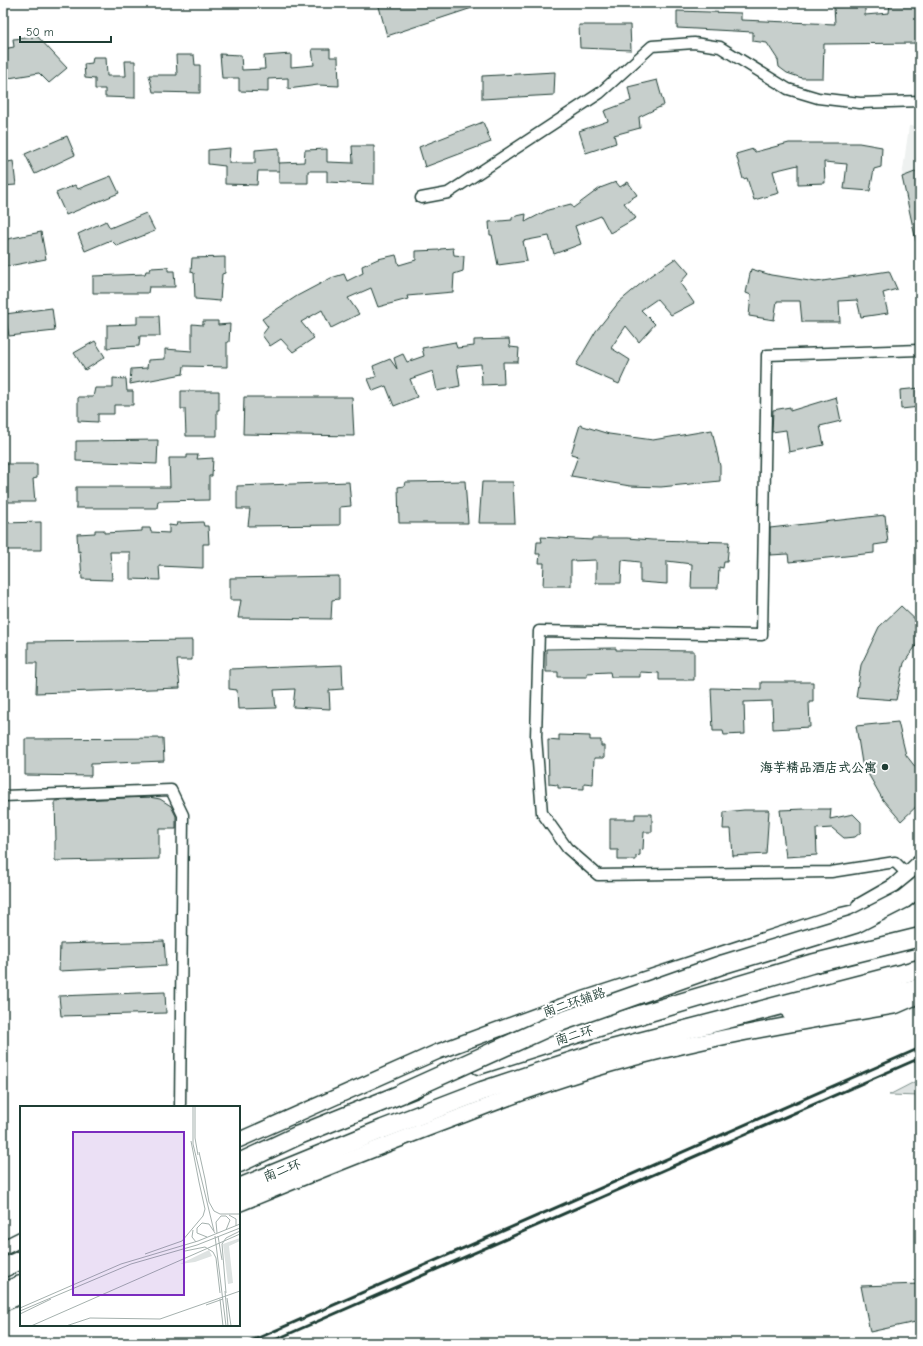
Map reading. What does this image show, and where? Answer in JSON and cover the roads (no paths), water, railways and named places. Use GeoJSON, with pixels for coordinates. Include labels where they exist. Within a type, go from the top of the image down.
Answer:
{"type":"FeatureCollection","features":[{"type":"Feature","properties":{"kind":"highway"},"geometry":{"type":"LineString","coordinates":[[402,1093],[564,1020],[724,964],[855,924],[904,898],[914,880]]}},
{"type":"Feature","properties":{"kind":"highway","name":"南二环"},"geometry":{"type":"LineString","coordinates":[[240,1163],[299,1135],[402,1093],[500,1058],[811,964],[920,937]]}},
{"type":"Feature","properties":{"kind":"highway","name":"南二环"},"geometry":{"type":"LineString","coordinates":[[240,1188],[383,1129],[482,1091],[597,1053],[920,969]]}},
{"type":"Feature","properties":{"kind":"highway"},"geometry":{"type":"LineString","coordinates":[[688,1029],[847,1003],[920,988]]}},
{"type":"Feature","properties":{"kind":"highway"},"geometry":{"type":"LineString","coordinates":[[3,1268],[20,1260]]}},
{"type":"Feature","properties":{"kind":"highway"},"geometry":{"type":"LineString","coordinates":[[3,1292],[20,1285]]}},
{"type":"Feature","properties":{"kind":"street"},"geometry":{"type":"LineString","coordinates":[[421,198],[448,193],[462,185],[600,93],[652,46],[694,43],[720,47],[788,88],[818,98],[860,103],[920,101]]}},
{"type":"Feature","properties":{"kind":"street"},"geometry":{"type":"LineString","coordinates":[[914,880],[895,862],[831,872],[598,875],[567,848],[542,812],[536,737],[539,630],[762,635],[767,355],[920,350]]}},
{"type":"Feature","properties":{"kind":"street"},"geometry":{"type":"LineString","coordinates":[[3,796],[171,790],[183,814],[180,1106]]}},
{"type":"Feature","properties":{"kind":"street"},"geometry":{"type":"LineString","coordinates":[[837,916],[914,880],[920,862]]}},
{"type":"Feature","properties":{"kind":"street","name":"南二环辅路"},"geometry":{"type":"LineString","coordinates":[[240,1140],[437,1052],[562,1006],[837,916],[920,897]]}},
{"type":"Feature","properties":{"kind":"street"},"geometry":{"type":"LineString","coordinates":[[240,1204],[396,1140],[512,1097],[595,1069],[722,1037],[896,1006],[912,999],[920,992]]}},
{"type":"Feature","properties":{"kind":"street"},"geometry":{"type":"LineString","coordinates":[[3,1248],[20,1240]]}},
{"type":"Feature","properties":{"kind":"street"},"geometry":{"type":"LineString","coordinates":[[3,1304],[20,1296]]}},
{"type":"Feature","properties":{"kind":"railway"},"geometry":{"type":"LineString","coordinates":[[247,1343],[920,1048]]}},
{"type":"Feature","properties":{"kind":"railway"},"geometry":{"type":"LineString","coordinates":[[268,1343],[920,1058]]}},
{"type":"Feature","properties":{"kind":"place","name":"海芋精品酒店式公寓"},"geometry":{"type":"Point","coordinates":[885,767]}}]}
